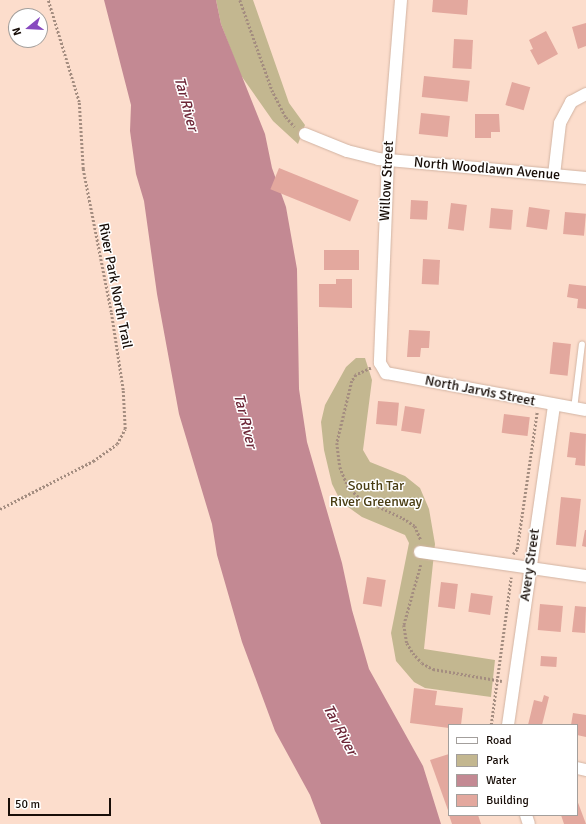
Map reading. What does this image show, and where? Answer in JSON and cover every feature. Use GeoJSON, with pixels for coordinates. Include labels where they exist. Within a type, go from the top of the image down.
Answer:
{"type":"FeatureCollection","features":[{"type":"Feature","properties":{"kind":"street","name":"Willow Street"},"geometry":{"type":"LineString","coordinates":[[376,366],[388,160],[401,0]]}},
{"type":"Feature","properties":{"kind":"street"},"geometry":{"type":"LineString","coordinates":[[554,175],[560,123],[571,102],[586,94]]}},
{"type":"Feature","properties":{"kind":"street","name":"North Woodlawn Avenue"},"geometry":{"type":"LineString","coordinates":[[305,134],[347,151],[388,160],[586,178]]}},
{"type":"Feature","properties":{"kind":"street","name":"North Jarvis Street"},"geometry":{"type":"LineString","coordinates":[[376,366],[386,373],[580,409]]}},
{"type":"Feature","properties":{"kind":"street","name":"Avery Street"},"geometry":{"type":"LineString","coordinates":[[508,724],[554,405]]}},
{"type":"Feature","properties":{"kind":"street"},"geometry":{"type":"LineString","coordinates":[[420,552],[586,576]]}},
{"type":"Feature","properties":{"kind":"lane"},"geometry":{"type":"LineString","coordinates":[[580,409],[582,344]]}},
{"type":"Feature","properties":{"kind":"path","name":"River Park North Trail"},"geometry":{"type":"LineString","coordinates":[[0,510],[93,461],[117,444],[125,429],[123,390],[111,312],[83,169],[79,102],[48,0]]}},
{"type":"Feature","properties":{"kind":"path"},"geometry":{"type":"LineString","coordinates":[[240,0],[272,90],[286,117],[305,134]]}},
{"type":"Feature","properties":{"kind":"path"},"geometry":{"type":"LineString","coordinates":[[376,366],[356,375],[352,381],[337,444],[340,467],[348,487],[360,498],[403,518],[416,526],[422,537],[420,552],[421,568],[404,626],[410,648],[422,664],[432,669],[496,681]]}},
{"type":"Feature","properties":{"kind":"path"},"geometry":{"type":"LineString","coordinates":[[491,724],[513,552],[517,549],[538,402]]}},
{"type":"Feature","properties":{"kind":"green space"},"geometry":{"type":"Polygon","coordinates":[[[216,0],[253,0],[289,103],[305,125],[298,144],[273,121],[240,74],[221,24],[216,0]]]}},
{"type":"Feature","properties":{"kind":"green space","name":"South Tar River Greenway"},"geometry":{"type":"Polygon","coordinates":[[[356,358],[365,358],[372,380],[363,450],[370,462],[405,476],[420,488],[429,509],[435,544],[424,649],[495,660],[491,697],[425,688],[414,682],[396,661],[391,633],[409,543],[405,535],[362,517],[341,502],[332,484],[324,450],[321,422],[325,405],[346,367],[356,358]]]}},
{"type":"Feature","properties":{"kind":"water","name":"Tar River"},"geometry":{"type":"Polygon","coordinates":[[[104,0],[216,0],[221,24],[265,134],[272,168],[286,207],[297,269],[299,389],[307,442],[342,563],[352,610],[369,669],[423,766],[441,824],[321,824],[310,795],[275,731],[242,642],[217,555],[212,524],[179,414],[157,294],[144,201],[136,174],[130,131],[131,105],[104,0]]]}},
{"type":"Feature","properties":{"kind":"building"},"geometry":{"type":"Polygon","coordinates":[[[433,0],[468,0],[467,15],[432,12],[433,0]]]}},
{"type":"Feature","properties":{"kind":"building"},"geometry":{"type":"Polygon","coordinates":[[[586,23],[586,46],[578,49],[572,27],[586,23]]]}},
{"type":"Feature","properties":{"kind":"building"},"geometry":{"type":"Polygon","coordinates":[[[546,31],[558,54],[538,65],[530,50],[533,49],[529,40],[546,31]]]}},
{"type":"Feature","properties":{"kind":"building"},"geometry":{"type":"Polygon","coordinates":[[[454,39],[473,40],[471,69],[452,68],[454,39]]]}},
{"type":"Feature","properties":{"kind":"building"},"geometry":{"type":"Polygon","coordinates":[[[424,76],[470,81],[468,102],[422,97],[424,76]]]}},
{"type":"Feature","properties":{"kind":"building"},"geometry":{"type":"Polygon","coordinates":[[[512,82],[530,87],[524,110],[505,105],[512,82]]]}},
{"type":"Feature","properties":{"kind":"building"},"geometry":{"type":"Polygon","coordinates":[[[421,113],[450,116],[448,137],[419,134],[421,113]]]}},
{"type":"Feature","properties":{"kind":"building"},"geometry":{"type":"Polygon","coordinates":[[[475,114],[499,114],[500,132],[491,132],[491,138],[475,138],[475,114]]]}},
{"type":"Feature","properties":{"kind":"building"},"geometry":{"type":"Polygon","coordinates":[[[279,168],[359,200],[350,222],[270,189],[279,168]]]}},
{"type":"Feature","properties":{"kind":"building"},"geometry":{"type":"Polygon","coordinates":[[[411,200],[428,201],[427,220],[410,219],[411,200]]]}},
{"type":"Feature","properties":{"kind":"building"},"geometry":{"type":"Polygon","coordinates":[[[451,203],[467,205],[464,231],[448,229],[451,203]]]}},
{"type":"Feature","properties":{"kind":"building"},"geometry":{"type":"Polygon","coordinates":[[[529,207],[550,210],[547,230],[526,227],[529,207]]]}},
{"type":"Feature","properties":{"kind":"building"},"geometry":{"type":"Polygon","coordinates":[[[491,208],[513,210],[511,230],[489,228],[491,208]]]}},
{"type":"Feature","properties":{"kind":"building"},"geometry":{"type":"Polygon","coordinates":[[[565,212],[586,214],[584,236],[563,234],[565,212]]]}},
{"type":"Feature","properties":{"kind":"building"},"geometry":{"type":"Polygon","coordinates":[[[324,250],[359,250],[359,270],[324,270],[324,250]]]}},
{"type":"Feature","properties":{"kind":"building"},"geometry":{"type":"Polygon","coordinates":[[[423,259],[440,260],[439,285],[422,284],[423,259]]]}},
{"type":"Feature","properties":{"kind":"building"},"geometry":{"type":"Polygon","coordinates":[[[336,279],[352,279],[352,308],[319,307],[319,284],[336,284],[336,279]]]}},
{"type":"Feature","properties":{"kind":"building"},"geometry":{"type":"Polygon","coordinates":[[[569,284],[586,286],[586,309],[577,308],[578,299],[567,297],[569,284]]]}},
{"type":"Feature","properties":{"kind":"building"},"geometry":{"type":"Polygon","coordinates":[[[409,330],[430,331],[429,348],[421,348],[420,357],[407,357],[409,330]]]}},
{"type":"Feature","properties":{"kind":"building"},"geometry":{"type":"Polygon","coordinates":[[[553,342],[571,344],[568,376],[550,374],[553,342]]]}},
{"type":"Feature","properties":{"kind":"building"},"geometry":{"type":"Polygon","coordinates":[[[378,401],[399,403],[397,426],[376,424],[378,401]]]}},
{"type":"Feature","properties":{"kind":"building"},"geometry":{"type":"Polygon","coordinates":[[[405,406],[425,409],[421,434],[401,431],[405,406]]]}},
{"type":"Feature","properties":{"kind":"building"},"geometry":{"type":"Polygon","coordinates":[[[504,414],[530,417],[527,436],[502,433],[504,414]]]}},
{"type":"Feature","properties":{"kind":"building"},"geometry":{"type":"Polygon","coordinates":[[[570,432],[586,434],[585,466],[575,465],[576,458],[567,457],[570,432]]]}},
{"type":"Feature","properties":{"kind":"building"},"geometry":{"type":"Polygon","coordinates":[[[561,497],[581,499],[576,547],[556,545],[561,497]]]}},
{"type":"Feature","properties":{"kind":"building"},"geometry":{"type":"Polygon","coordinates":[[[586,530],[586,547],[582,546],[586,530]]]}},
{"type":"Feature","properties":{"kind":"building"},"geometry":{"type":"Polygon","coordinates":[[[367,577],[386,580],[382,607],[363,604],[367,577]]]}},
{"type":"Feature","properties":{"kind":"building"},"geometry":{"type":"Polygon","coordinates":[[[441,582],[458,584],[455,609],[438,607],[441,582]]]}},
{"type":"Feature","properties":{"kind":"building"},"geometry":{"type":"Polygon","coordinates":[[[471,593],[493,596],[490,615],[468,612],[471,593]]]}},
{"type":"Feature","properties":{"kind":"building"},"geometry":{"type":"Polygon","coordinates":[[[540,604],[563,606],[561,632],[538,630],[540,604]]]}},
{"type":"Feature","properties":{"kind":"building"},"geometry":{"type":"Polygon","coordinates":[[[575,606],[586,607],[585,633],[572,632],[575,606]]]}},
{"type":"Feature","properties":{"kind":"building"},"geometry":{"type":"Polygon","coordinates":[[[541,656],[557,657],[556,667],[540,666],[541,656]]]}},
{"type":"Feature","properties":{"kind":"building"},"geometry":{"type":"Polygon","coordinates":[[[414,688],[437,691],[435,705],[463,708],[461,724],[448,724],[448,728],[410,723],[414,688]]]}},
{"type":"Feature","properties":{"kind":"building"},"geometry":{"type":"Polygon","coordinates":[[[544,695],[549,697],[542,724],[528,724],[534,700],[542,702],[544,695]]]}},
{"type":"Feature","properties":{"kind":"building"},"geometry":{"type":"Polygon","coordinates":[[[573,713],[586,715],[586,737],[578,735],[578,724],[571,724],[573,713]]]}},
{"type":"Feature","properties":{"kind":"building"},"geometry":{"type":"Polygon","coordinates":[[[448,754],[448,810],[430,760],[448,754]]]}},
{"type":"Feature","properties":{"kind":"building"},"geometry":{"type":"Polygon","coordinates":[[[578,803],[586,824],[564,824],[561,816],[578,816],[578,803]]]}},
{"type":"Feature","properties":{"kind":"building"},"geometry":{"type":"Polygon","coordinates":[[[449,816],[478,816],[481,824],[452,824],[449,816]]]}}]}
